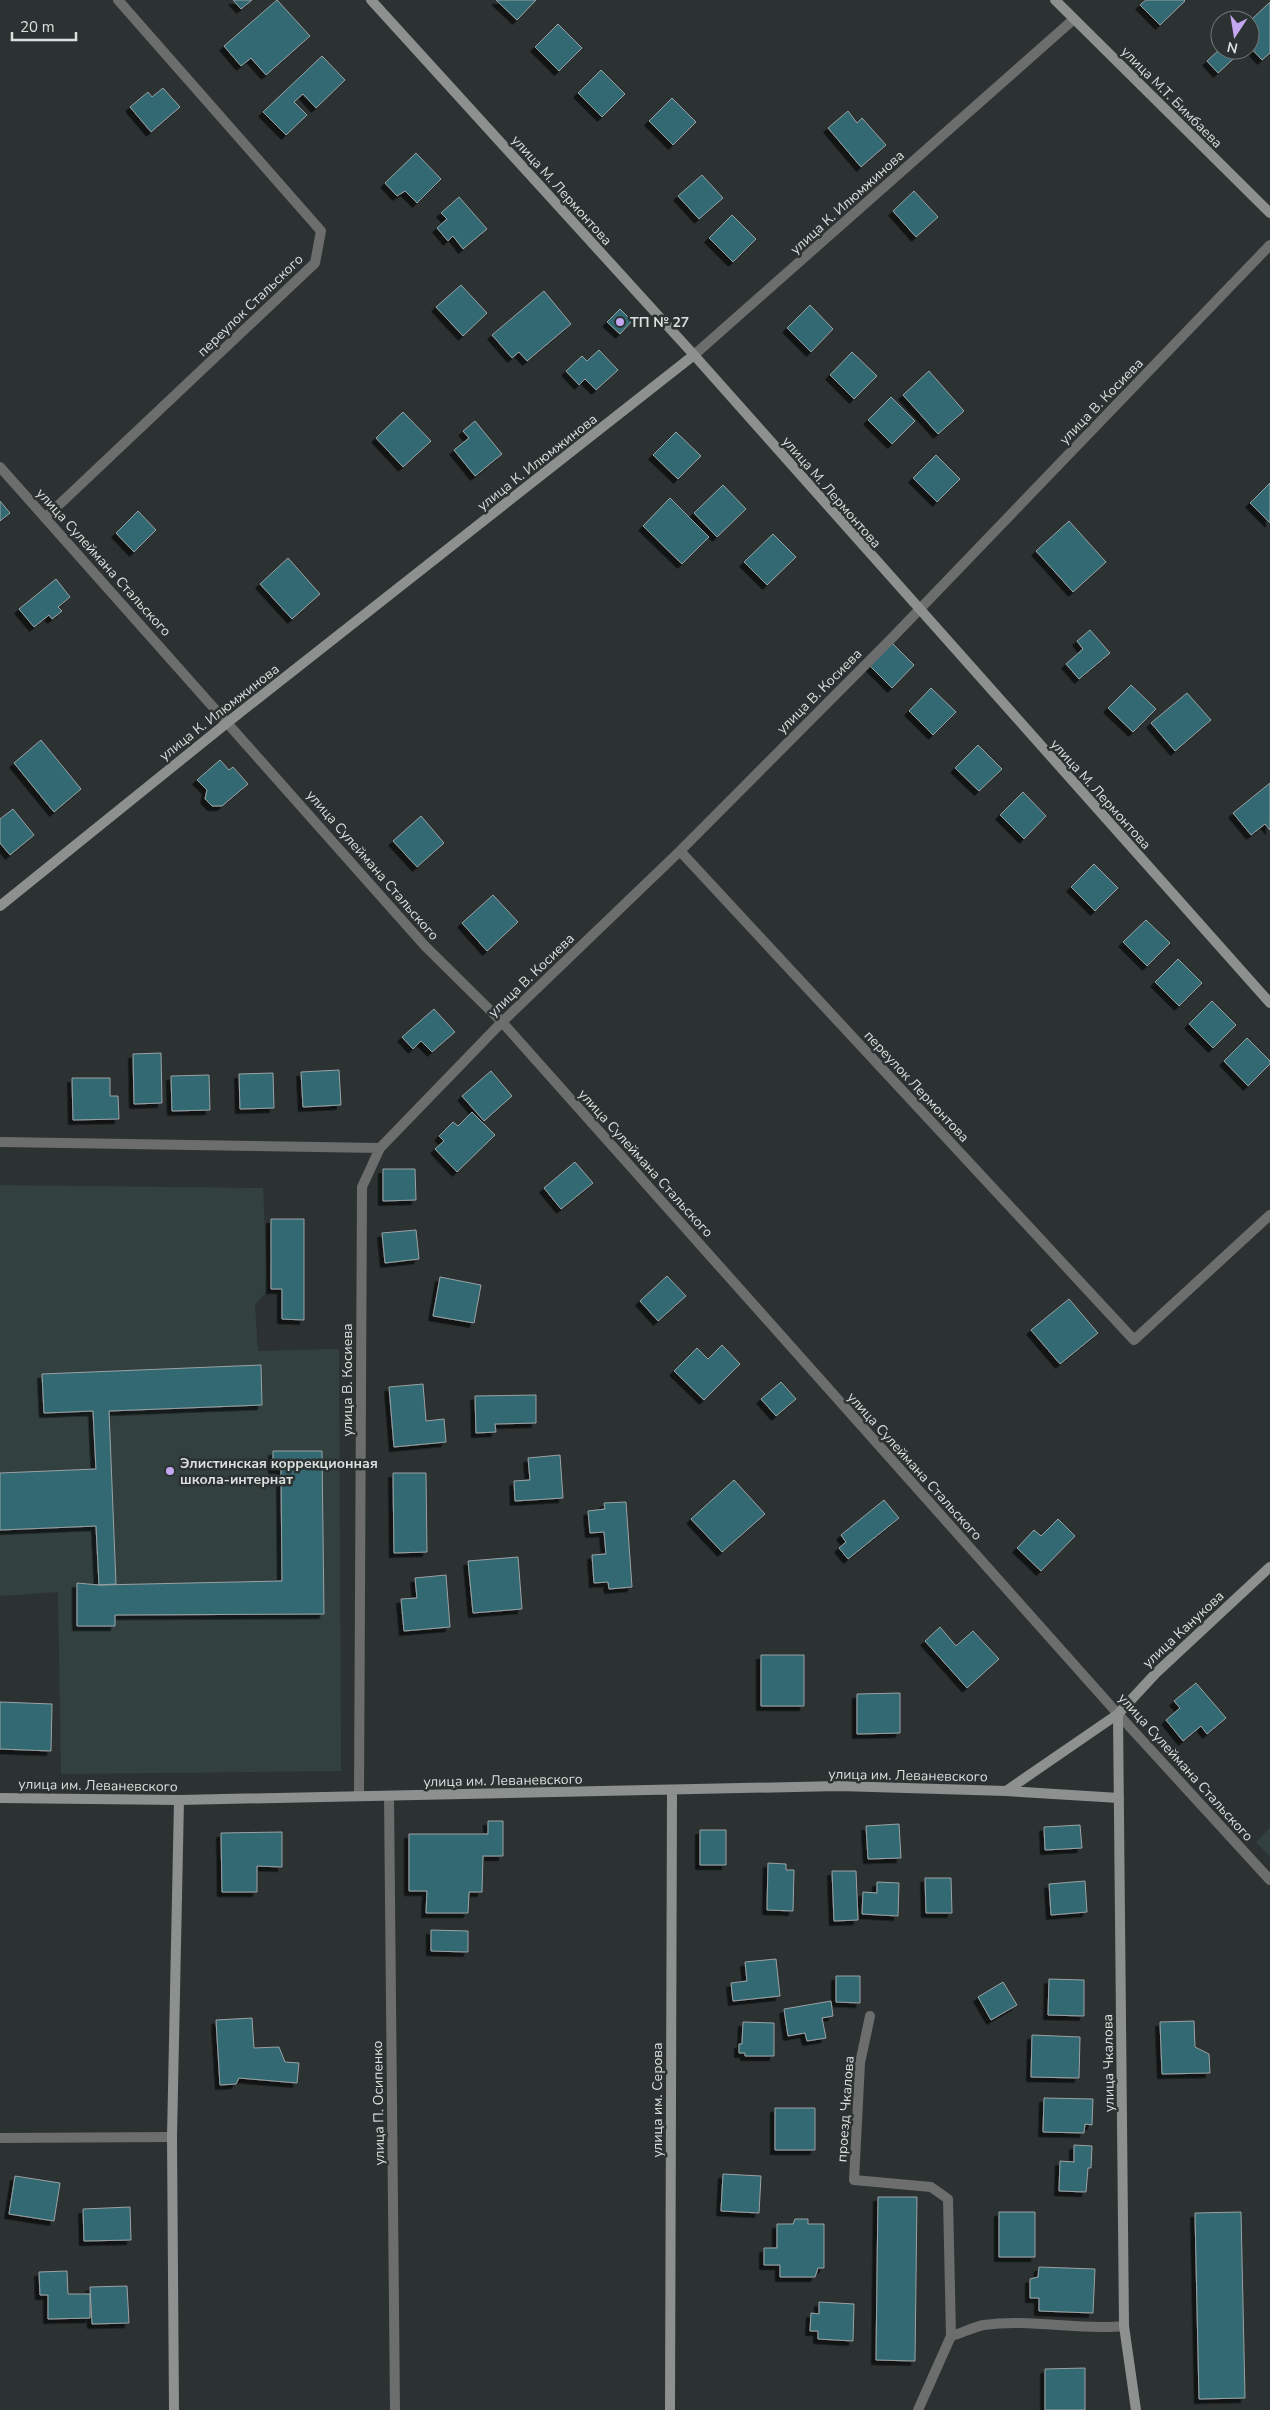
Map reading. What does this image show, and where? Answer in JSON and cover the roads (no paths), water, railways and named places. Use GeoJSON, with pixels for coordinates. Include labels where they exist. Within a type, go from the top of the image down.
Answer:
{"type":"FeatureCollection","features":[{"type":"Feature","properties":{"kind":"street","name":"переулок Стальского"},"geometry":{"type":"LineString","coordinates":[[46,518],[315,263],[321,231],[118,0]]}},
{"type":"Feature","properties":{"kind":"street","name":"улица М. Лермонтова"},"geometry":{"type":"LineString","coordinates":[[371,0],[694,355],[918,610],[1270,1003]]}},
{"type":"Feature","properties":{"kind":"street","name":"улица М.Т. Бимбаева"},"geometry":{"type":"LineString","coordinates":[[1055,0],[1270,213]]}},
{"type":"Feature","properties":{"kind":"street","name":"улица К. Илюмжинова"},"geometry":{"type":"LineString","coordinates":[[0,906],[228,722],[694,355],[1074,19]]}},
{"type":"Feature","properties":{"kind":"street","name":"улица В. Косиева"},"geometry":{"type":"LineString","coordinates":[[359,1796],[362,1187],[380,1148],[502,1022],[680,851],[918,610],[1270,245]]}},
{"type":"Feature","properties":{"kind":"street","name":"улица Сулеймана Стальского"},"geometry":{"type":"LineString","coordinates":[[0,467],[425,946],[502,1022],[1118,1714],[1270,1880]]}},
{"type":"Feature","properties":{"kind":"street","name":"переулок Лермонтова"},"geometry":{"type":"LineString","coordinates":[[680,851],[1134,1340],[1270,1215]]}},
{"type":"Feature","properties":{"kind":"street"},"geometry":{"type":"LineString","coordinates":[[0,1142],[380,1148]]}},
{"type":"Feature","properties":{"kind":"street","name":"улица Канукова"},"geometry":{"type":"LineString","coordinates":[[1118,1714],[1156,1673],[1270,1566]]}},
{"type":"Feature","properties":{"kind":"street","name":"улица им. Леваневского"},"geometry":{"type":"LineString","coordinates":[[1006,1791],[1118,1714]]}},
{"type":"Feature","properties":{"kind":"street","name":"улица Чкалова"},"geometry":{"type":"LineString","coordinates":[[1118,1714],[1124,2326],[1136,2410]]}},
{"type":"Feature","properties":{"kind":"street","name":"улица им. Леваневского"},"geometry":{"type":"LineString","coordinates":[[0,1798],[179,1800],[839,1786],[1006,1791],[1119,1798]]}},
{"type":"Feature","properties":{"kind":"street","name":"улица им. Серова"},"geometry":{"type":"LineString","coordinates":[[670,2410],[672,1791]]}},
{"type":"Feature","properties":{"kind":"street","name":"улица П. Осипенко"},"geometry":{"type":"LineString","coordinates":[[389,1796],[396,2410]]}},
{"type":"Feature","properties":{"kind":"street"},"geometry":{"type":"LineString","coordinates":[[174,2410],[172,2137],[179,1800]]}},
{"type":"Feature","properties":{"kind":"street","name":"проезд Чкалова"},"geometry":{"type":"LineString","coordinates":[[870,2016],[860,2063],[854,2180],[931,2187],[948,2200],[951,2336],[918,2410]]}},
{"type":"Feature","properties":{"kind":"street"},"geometry":{"type":"LineString","coordinates":[[0,2138],[172,2137]]}},
{"type":"Feature","properties":{"kind":"street"},"geometry":{"type":"LineString","coordinates":[[951,2336],[984,2325],[1022,2324],[1107,2328],[1124,2326]]}},
{"type":"Feature","properties":{"kind":"place","name":"ТП № 27"},"geometry":{"type":"Point","coordinates":[620,322]}},
{"type":"Feature","properties":{"kind":"place","name":"Элистинская коррекционная школа-интернат"},"geometry":{"type":"Point","coordinates":[170,1471]}}]}
